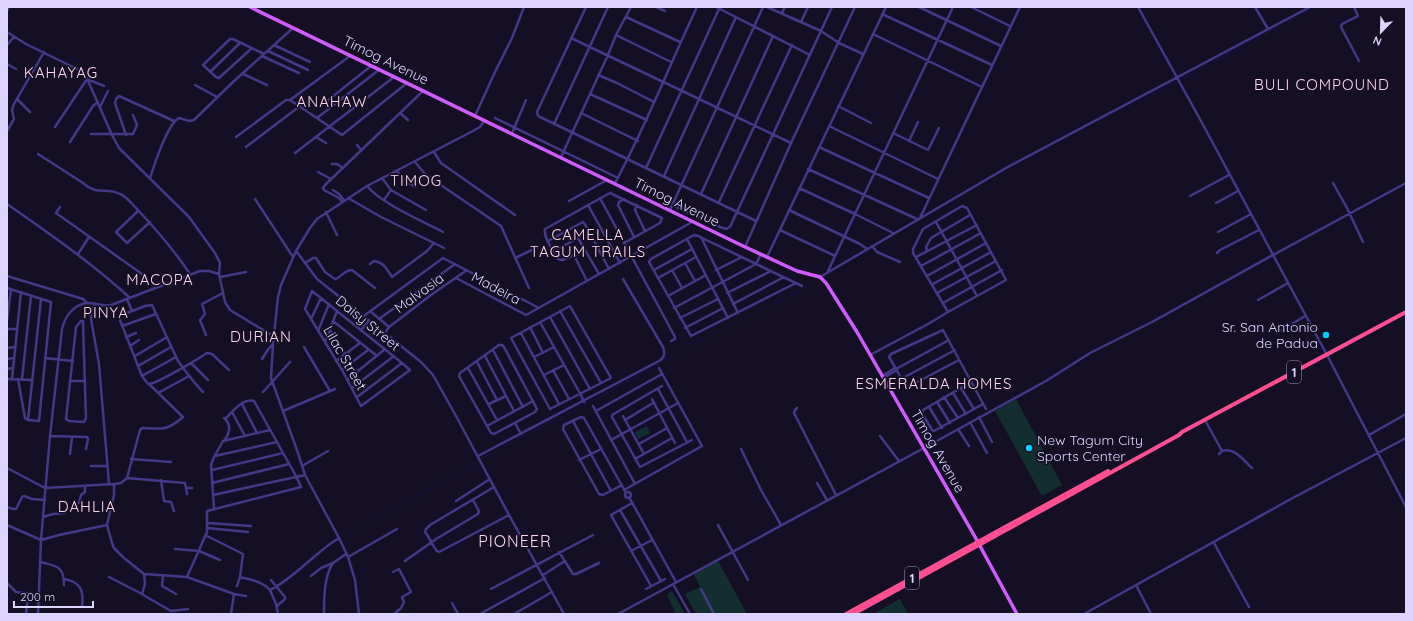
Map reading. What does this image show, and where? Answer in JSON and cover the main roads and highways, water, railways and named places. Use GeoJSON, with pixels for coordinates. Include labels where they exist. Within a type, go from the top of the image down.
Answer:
{"type":"FeatureCollection","features":[{"type":"Feature","properties":{"kind":"highway","name":"1"},"geometry":{"type":"LineString","coordinates":[[852,614],[978,543],[1134,459],[1178,433],[1406,312]]}},
{"type":"Feature","properties":{"kind":"highway","name":"1"},"geometry":{"type":"LineString","coordinates":[[846,614],[936,567]]}},
{"type":"Feature","properties":{"kind":"main road","name":"Timog Avenue"},"geometry":{"type":"LineString","coordinates":[[250,7],[486,120],[745,247],[797,271],[820,277],[834,295],[870,354],[978,543],[1016,614]]}},
{"type":"Feature","properties":{"kind":"waterway"},"geometry":{"type":"LineString","coordinates":[[1180,80],[1315,7]]}},
{"type":"Feature","properties":{"kind":"waterway"},"geometry":{"type":"LineString","coordinates":[[1153,95],[1177,81]]}},
{"type":"Feature","properties":{"kind":"waterway"},"geometry":{"type":"LineString","coordinates":[[590,402],[685,349],[814,283]]}},
{"type":"Feature","properties":{"kind":"waterway"},"geometry":{"type":"LineString","coordinates":[[481,459],[588,403]]}},
{"type":"Feature","properties":{"kind":"waterway"},"geometry":{"type":"LineString","coordinates":[[358,530],[478,461]]}},
{"type":"Feature","properties":{"kind":"place","name":"Sr. San Antonio de Padua"},"geometry":{"type":"Point","coordinates":[1326,335]}},
{"type":"Feature","properties":{"kind":"place","name":"New Tagum City Sports Center"},"geometry":{"type":"Point","coordinates":[1029,448]}},
{"type":"Feature","properties":{"kind":"district","name":"KAHAYAG"},"geometry":{"type":"Point","coordinates":[61,73]}},
{"type":"Feature","properties":{"kind":"district","name":"BULI COMPOUND"},"geometry":{"type":"Point","coordinates":[1322,85]}},
{"type":"Feature","properties":{"kind":"district","name":"ANAHAW"},"geometry":{"type":"Point","coordinates":[332,102]}},
{"type":"Feature","properties":{"kind":"district","name":"TIMOG"},"geometry":{"type":"Point","coordinates":[416,181]}},
{"type":"Feature","properties":{"kind":"district","name":"CAMELLA TAGUM TRAILS"},"geometry":{"type":"Point","coordinates":[588,244]}},
{"type":"Feature","properties":{"kind":"district","name":"MACOPA"},"geometry":{"type":"Point","coordinates":[160,280]}},
{"type":"Feature","properties":{"kind":"district","name":"PINYA"},"geometry":{"type":"Point","coordinates":[106,313]}},
{"type":"Feature","properties":{"kind":"district","name":"DURIAN"},"geometry":{"type":"Point","coordinates":[261,337]}},
{"type":"Feature","properties":{"kind":"district","name":"ESMERALDA HOMES"},"geometry":{"type":"Point","coordinates":[934,384]}},
{"type":"Feature","properties":{"kind":"district","name":"DAHLIA"},"geometry":{"type":"Point","coordinates":[87,507]}},
{"type":"Feature","properties":{"kind":"district","name":"PIONEER"},"geometry":{"type":"Point","coordinates":[515,541]}}]}
